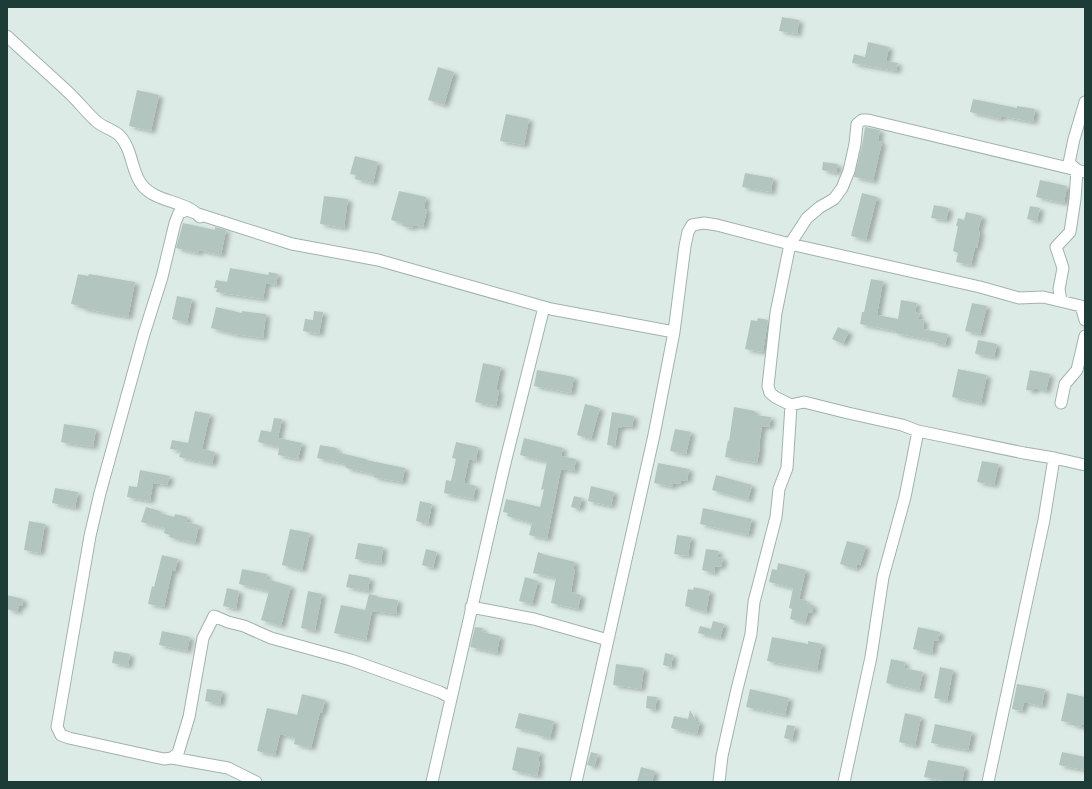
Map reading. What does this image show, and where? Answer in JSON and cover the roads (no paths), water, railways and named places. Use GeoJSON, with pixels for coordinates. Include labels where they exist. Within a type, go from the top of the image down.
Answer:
{"type":"FeatureCollection","features":[{"type":"Feature","properties":{"kind":"street"},"geometry":{"type":"LineString","coordinates":[[7,36],[68,92],[95,120],[118,135],[124,142],[132,158],[137,175],[142,185],[152,193],[197,213]]}},
{"type":"Feature","properties":{"kind":"street"},"geometry":{"type":"LineString","coordinates":[[1081,171],[1069,164],[1074,139],[1085,102]]}},
{"type":"Feature","properties":{"kind":"street"},"geometry":{"type":"LineString","coordinates":[[1081,171],[868,120],[862,120],[858,124],[849,171],[842,188],[834,199],[820,207],[807,218],[790,244],[776,313],[768,386],[770,393],[791,405],[804,402],[902,425],[918,431],[1085,465]]}},
{"type":"Feature","properties":{"kind":"street"},"geometry":{"type":"LineString","coordinates":[[1061,301],[1059,289],[1063,268],[1056,247],[1070,232],[1081,171]]}},
{"type":"Feature","properties":{"kind":"street"},"geometry":{"type":"LineString","coordinates":[[256,782],[228,768],[172,758],[164,759],[69,738],[62,735],[57,727],[90,536],[100,493],[144,334],[162,278],[175,223],[180,213],[187,210],[292,244],[378,260],[544,307],[674,332]]}},
{"type":"Feature","properties":{"kind":"street"},"geometry":{"type":"LineString","coordinates":[[576,782],[654,435],[674,332],[685,246],[688,232],[692,225],[704,222],[790,244],[980,286],[1019,298],[1043,297],[1061,301],[1080,306],[1085,318]]}},
{"type":"Feature","properties":{"kind":"street"},"geometry":{"type":"LineString","coordinates":[[432,782],[504,467],[544,307]]}},
{"type":"Feature","properties":{"kind":"street"},"geometry":{"type":"LineString","coordinates":[[1061,403],[1065,384],[1077,370],[1085,336]]}},
{"type":"Feature","properties":{"kind":"street"},"geometry":{"type":"LineString","coordinates":[[719,782],[722,756],[735,696],[751,634],[754,602],[776,517],[779,489],[787,468],[791,405]]}},
{"type":"Feature","properties":{"kind":"street"},"geometry":{"type":"LineString","coordinates":[[844,782],[871,657],[883,577],[905,496],[918,431]]}},
{"type":"Feature","properties":{"kind":"street"},"geometry":{"type":"LineString","coordinates":[[988,782],[1044,520],[1054,458]]}},
{"type":"Feature","properties":{"kind":"street"},"geometry":{"type":"LineString","coordinates":[[471,607],[534,619],[608,640]]}},
{"type":"Feature","properties":{"kind":"street"},"geometry":{"type":"LineString","coordinates":[[172,758],[178,752],[183,738],[189,717],[203,638],[214,616],[228,622],[244,626],[271,638],[351,660],[440,692],[451,698]]}}]}
